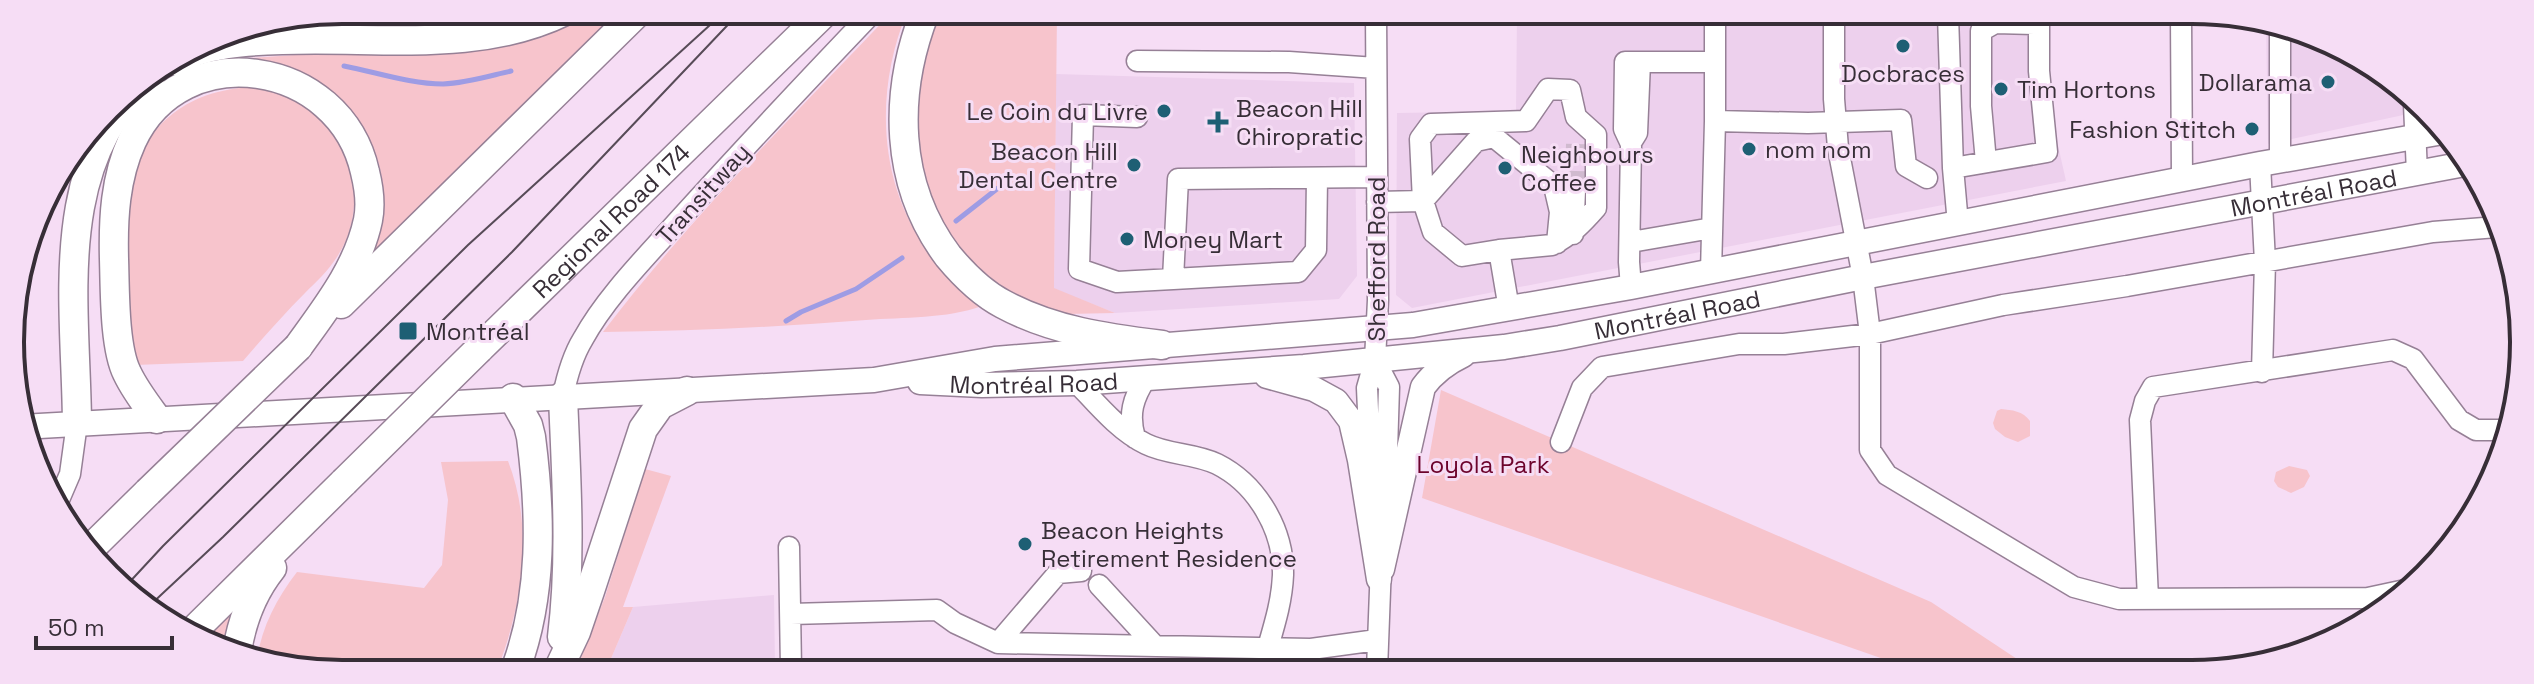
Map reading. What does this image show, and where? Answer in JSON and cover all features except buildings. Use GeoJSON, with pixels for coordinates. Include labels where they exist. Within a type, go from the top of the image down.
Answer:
{"type":"FeatureCollection","features":[{"type":"Feature","properties":{"kind":"highway"},"geometry":{"type":"LineString","coordinates":[[231,44],[351,38],[445,39],[511,32],[534,24]]}},
{"type":"Feature","properties":{"kind":"highway"},"geometry":{"type":"LineString","coordinates":[[96,543],[626,24]]}},
{"type":"Feature","properties":{"kind":"highway","name":"Regional Road 174"},"geometry":{"type":"LineString","coordinates":[[198,626],[813,24]]}},
{"type":"Feature","properties":{"kind":"highway"},"geometry":{"type":"LineString","coordinates":[[920,24],[906,76],[902,122],[906,164],[917,202],[932,235],[977,286],[1005,305],[1068,330],[1162,345]]}},
{"type":"Feature","properties":{"kind":"highway"},"geometry":{"type":"LineString","coordinates":[[157,419],[126,372],[120,349],[115,280],[115,201],[132,140],[145,119],[161,101],[185,86],[210,76],[239,72],[271,75],[302,86],[329,107],[348,130],[362,157],[369,203],[360,246],[349,271],[298,347]]}},
{"type":"Feature","properties":{"kind":"highway"},"geometry":{"type":"LineString","coordinates":[[77,423],[75,234],[79,203],[94,158],[111,124]]}},
{"type":"Feature","properties":{"kind":"highway"},"geometry":{"type":"LineString","coordinates":[[560,660],[576,632],[643,429],[660,405],[687,391]]}},
{"type":"Feature","properties":{"kind":"highway"},"geometry":{"type":"LineString","coordinates":[[557,660],[567,585],[563,396]]}},
{"type":"Feature","properties":{"kind":"highway"},"geometry":{"type":"LineString","coordinates":[[513,398],[531,437],[537,516],[532,616],[518,660]]}},
{"type":"Feature","properties":{"kind":"highway"},"geometry":{"type":"LineString","coordinates":[[238,642],[240,629],[255,593],[344,482]]}},
{"type":"Feature","properties":{"kind":"main road","name":"Montréal Road"},"geometry":{"type":"LineString","coordinates":[[874,380],[995,359],[1425,323],[1711,272],[2270,162],[2433,134]]}},
{"type":"Feature","properties":{"kind":"main road","name":"Montréal Road"},"geometry":{"type":"LineString","coordinates":[[36,426],[874,380],[982,385],[1077,383],[1474,350],[1560,338],[1863,277],[2456,166]]}},
{"type":"Feature","properties":{"kind":"main road"},"geometry":{"type":"LineString","coordinates":[[1379,579],[1423,387],[1440,368],[1474,350]]}},
{"type":"Feature","properties":{"kind":"main road"},"geometry":{"type":"LineString","coordinates":[[1250,371],[1314,389],[1336,401],[1351,421],[1379,579]]}},
{"type":"Feature","properties":{"kind":"street","name":"Transitway"},"geometry":{"type":"LineString","coordinates":[[563,396],[572,361],[590,327],[609,302],[697,200],[862,24]]}},
{"type":"Feature","properties":{"kind":"street","name":"Shefford Road"},"geometry":{"type":"LineString","coordinates":[[1376,24],[1376,329],[1375,360],[1367,388],[1379,579],[1377,660]]}},
{"type":"Feature","properties":{"kind":"street"},"geometry":{"type":"LineString","coordinates":[[1711,272],[1715,24]]}},
{"type":"Feature","properties":{"kind":"street"},"geometry":{"type":"LineString","coordinates":[[1834,24],[1838,148],[1863,277],[1870,334],[1870,450],[1887,475],[2074,587],[2119,599],[2368,598],[2386,594]]}},
{"type":"Feature","properties":{"kind":"street"},"geometry":{"type":"LineString","coordinates":[[1948,24],[1958,224]]}},
{"type":"Feature","properties":{"kind":"street"},"geometry":{"type":"LineString","coordinates":[[1986,162],[1981,106],[1981,31],[1993,24]]}},
{"type":"Feature","properties":{"kind":"street"},"geometry":{"type":"LineString","coordinates":[[1953,168],[2047,152],[2039,71],[2039,24]]}},
{"type":"Feature","properties":{"kind":"street"},"geometry":{"type":"LineString","coordinates":[[2181,24],[2182,179]]}},
{"type":"Feature","properties":{"kind":"street"},"geometry":{"type":"LineString","coordinates":[[2262,372],[2265,262],[2261,202],[2270,162],[2279,37]]}},
{"type":"Feature","properties":{"kind":"street"},"geometry":{"type":"LineString","coordinates":[[1137,61],[1289,62],[1376,68]]}},
{"type":"Feature","properties":{"kind":"street"},"geometry":{"type":"LineString","coordinates":[[1631,287],[1631,144],[1637,133],[1632,62],[1715,62]]}},
{"type":"Feature","properties":{"kind":"street"},"geometry":{"type":"LineString","coordinates":[[1576,117],[1596,135],[1596,208],[1565,238],[1552,245],[1462,256],[1433,232],[1423,201],[1420,139],[1431,124],[1526,121],[1548,89],[1570,90],[1576,117],[1576,144]]}},
{"type":"Feature","properties":{"kind":"street"},"geometry":{"type":"LineString","coordinates":[[2414,114],[2417,173]]}},
{"type":"Feature","properties":{"kind":"street"},"geometry":{"type":"LineString","coordinates":[[1137,117],[1083,115],[1079,269],[1117,282],[1298,272],[1316,250],[1317,178]]}},
{"type":"Feature","properties":{"kind":"street"},"geometry":{"type":"LineString","coordinates":[[1715,121],[1808,123],[1901,120],[1906,166],[1927,178]]}},
{"type":"Feature","properties":{"kind":"street"},"geometry":{"type":"LineString","coordinates":[[1377,202],[1423,201],[1476,141],[1494,137],[1554,186],[1565,238]]}},
{"type":"Feature","properties":{"kind":"street"},"geometry":{"type":"LineString","coordinates":[[1173,279],[1178,179],[1377,177]]}},
{"type":"Feature","properties":{"kind":"street"},"geometry":{"type":"LineString","coordinates":[[1565,238],[1575,191]]}},
{"type":"Feature","properties":{"kind":"street"},"geometry":{"type":"LineString","coordinates":[[1631,242],[1712,228]]}},
{"type":"Feature","properties":{"kind":"street"},"geometry":{"type":"LineString","coordinates":[[1561,442],[1582,388],[1602,367],[1739,344],[1784,344],[1870,334],[2003,305],[2433,232],[2489,228]]}},
{"type":"Feature","properties":{"kind":"street"},"geometry":{"type":"LineString","coordinates":[[1499,250],[1509,309]]}},
{"type":"Feature","properties":{"kind":"street"},"geometry":{"type":"LineString","coordinates":[[2148,599],[2140,420],[2153,387],[2393,350],[2413,359],[2459,420],[2476,430],[2497,430]]}},
{"type":"Feature","properties":{"kind":"street"},"geometry":{"type":"LineString","coordinates":[[1135,438],[1131,424],[1133,401],[1146,378]]}},
{"type":"Feature","properties":{"kind":"street"},"geometry":{"type":"LineString","coordinates":[[1077,383],[1107,415],[1135,438],[1147,445],[1199,457],[1218,465],[1237,476],[1253,491],[1278,538],[1283,572],[1281,599],[1268,647]]}},
{"type":"Feature","properties":{"kind":"street"},"geometry":{"type":"LineString","coordinates":[[62,492],[70,474],[77,423]]}},
{"type":"Feature","properties":{"kind":"street"},"geometry":{"type":"LineString","coordinates":[[789,547],[791,660]]}},
{"type":"Feature","properties":{"kind":"street"},"geometry":{"type":"LineString","coordinates":[[998,643],[1058,573],[1081,571]]}},
{"type":"Feature","properties":{"kind":"street"},"geometry":{"type":"LineString","coordinates":[[1099,585],[1155,646]]}},
{"type":"Feature","properties":{"kind":"street"},"geometry":{"type":"LineString","coordinates":[[791,614],[937,610],[955,623],[998,643],[1331,648],[1377,640]]}},
{"type":"Feature","properties":{"kind":"shaded area"},"geometry":{"type":"Polygon","coordinates":[[[1517,24],[2045,24],[2047,70],[2055,132],[2066,181],[1412,308],[1396,295],[1397,113],[1516,111],[1517,24]]]}},
{"type":"Feature","properties":{"kind":"shaded area"},"geometry":{"type":"Polygon","coordinates":[[[2266,33],[2333,57],[2369,78],[2413,113],[2268,144],[2266,33]]]}},
{"type":"Feature","properties":{"kind":"shaded area"},"geometry":{"type":"Polygon","coordinates":[[[1056,74],[1354,83],[1357,276],[1339,299],[1115,313],[1054,289],[1056,74]]]}},
{"type":"Feature","properties":{"kind":"shaded area"},"geometry":{"type":"Polygon","coordinates":[[[774,595],[775,660],[610,660],[633,607],[774,595]]]}},
{"type":"Feature","properties":{"kind":"green space"},"geometry":{"type":"Polygon","coordinates":[[[568,24],[609,24],[373,254],[382,217],[383,189],[380,167],[361,126],[331,92],[313,79],[288,67],[250,58],[468,51],[541,38],[568,24]]]}},
{"type":"Feature","properties":{"kind":"green space"},"geometry":{"type":"Polygon","coordinates":[[[881,24],[903,24],[889,76],[886,109],[887,142],[893,174],[903,206],[917,235],[942,269],[982,306],[925,317],[603,332],[671,249],[881,24]]]}},
{"type":"Feature","properties":{"kind":"green space"},"geometry":{"type":"Polygon","coordinates":[[[930,24],[1057,24],[1054,288],[1115,313],[1067,314],[1043,309],[992,284],[947,239],[915,166],[915,72],[930,24]]]}},
{"type":"Feature","properties":{"kind":"green space"},"geometry":{"type":"Polygon","coordinates":[[[254,87],[283,96],[311,110],[338,140],[347,159],[354,199],[347,239],[326,272],[243,361],[135,365],[126,304],[128,211],[134,174],[142,152],[154,133],[186,105],[229,89],[254,87]]]}},
{"type":"Feature","properties":{"kind":"green space","name":"Loyola Park"},"geometry":{"type":"Polygon","coordinates":[[[1441,390],[1931,602],[2018,660],[1886,660],[1422,498],[1441,390]]]}},
{"type":"Feature","properties":{"kind":"green space"},"geometry":{"type":"Polygon","coordinates":[[[2001,409],[2024,415],[2030,421],[2030,436],[2018,442],[1995,429],[1993,423],[1997,411],[2001,409]]]}},
{"type":"Feature","properties":{"kind":"green space"},"geometry":{"type":"Polygon","coordinates":[[[508,461],[516,486],[521,512],[522,565],[514,617],[501,660],[342,660],[300,657],[260,649],[271,613],[297,572],[424,588],[442,565],[448,500],[441,462],[508,461]]]}},
{"type":"Feature","properties":{"kind":"green space"},"geometry":{"type":"Polygon","coordinates":[[[2289,466],[2307,470],[2310,476],[2304,487],[2291,493],[2278,487],[2274,481],[2276,472],[2289,466]]]}},
{"type":"Feature","properties":{"kind":"green space"},"geometry":{"type":"Polygon","coordinates":[[[645,469],[671,476],[623,607],[633,607],[610,660],[580,660],[605,597],[645,469]]]}},
{"type":"Feature","properties":{"kind":"green space"},"geometry":{"type":"Polygon","coordinates":[[[233,610],[229,639],[210,631],[233,610]]]}},
{"type":"Feature","properties":{"kind":"waterway"},"geometry":{"type":"LineString","coordinates":[[344,66],[406,80],[443,84],[511,71]]}},
{"type":"Feature","properties":{"kind":"waterway"},"geometry":{"type":"LineString","coordinates":[[956,221],[1002,185]]}},
{"type":"Feature","properties":{"kind":"waterway"},"geometry":{"type":"LineString","coordinates":[[786,321],[856,289],[902,258]]}},
{"type":"Feature","properties":{"kind":"tunnel"},"geometry":{"type":"LineString","coordinates":[[1575,191],[1576,144]]}},
{"type":"Feature","properties":{"kind":"tram line"},"geometry":{"type":"LineString","coordinates":[[156,600],[512,252],[729,24]]}},
{"type":"Feature","properties":{"kind":"tram line"},"geometry":{"type":"LineString","coordinates":[[131,580],[468,245],[710,25]]}},
{"type":"Feature","properties":{"kind":"place","name":"Docbraces"},"geometry":{"type":"Point","coordinates":[1903,46]}},
{"type":"Feature","properties":{"kind":"place","name":"Dollarama"},"geometry":{"type":"Point","coordinates":[2328,82]}},
{"type":"Feature","properties":{"kind":"place","name":"Tim Hortons"},"geometry":{"type":"Point","coordinates":[2001,89]}},
{"type":"Feature","properties":{"kind":"place","name":"Le Coin du Livre"},"geometry":{"type":"Point","coordinates":[1164,111]}},
{"type":"Feature","properties":{"kind":"place","name":"Beacon Hill Chiropratic"},"geometry":{"type":"Point","coordinates":[1218,122]}},
{"type":"Feature","properties":{"kind":"place","name":"Fashion Stitch"},"geometry":{"type":"Point","coordinates":[2252,129]}},
{"type":"Feature","properties":{"kind":"place","name":"nom nom"},"geometry":{"type":"Point","coordinates":[1749,149]}},
{"type":"Feature","properties":{"kind":"place","name":"Beacon Hill Dental Centre"},"geometry":{"type":"Point","coordinates":[1134,165]}},
{"type":"Feature","properties":{"kind":"place","name":"Neighbours Coffee"},"geometry":{"type":"Point","coordinates":[1505,168]}},
{"type":"Feature","properties":{"kind":"place","name":"Money Mart"},"geometry":{"type":"Point","coordinates":[1127,239]}},
{"type":"Feature","properties":{"kind":"place","name":"Montréal"},"geometry":{"type":"Point","coordinates":[408,331]}},
{"type":"Feature","properties":{"kind":"place","name":"Beacon Heights Retirement Residence"},"geometry":{"type":"Point","coordinates":[1025,544]}}]}
